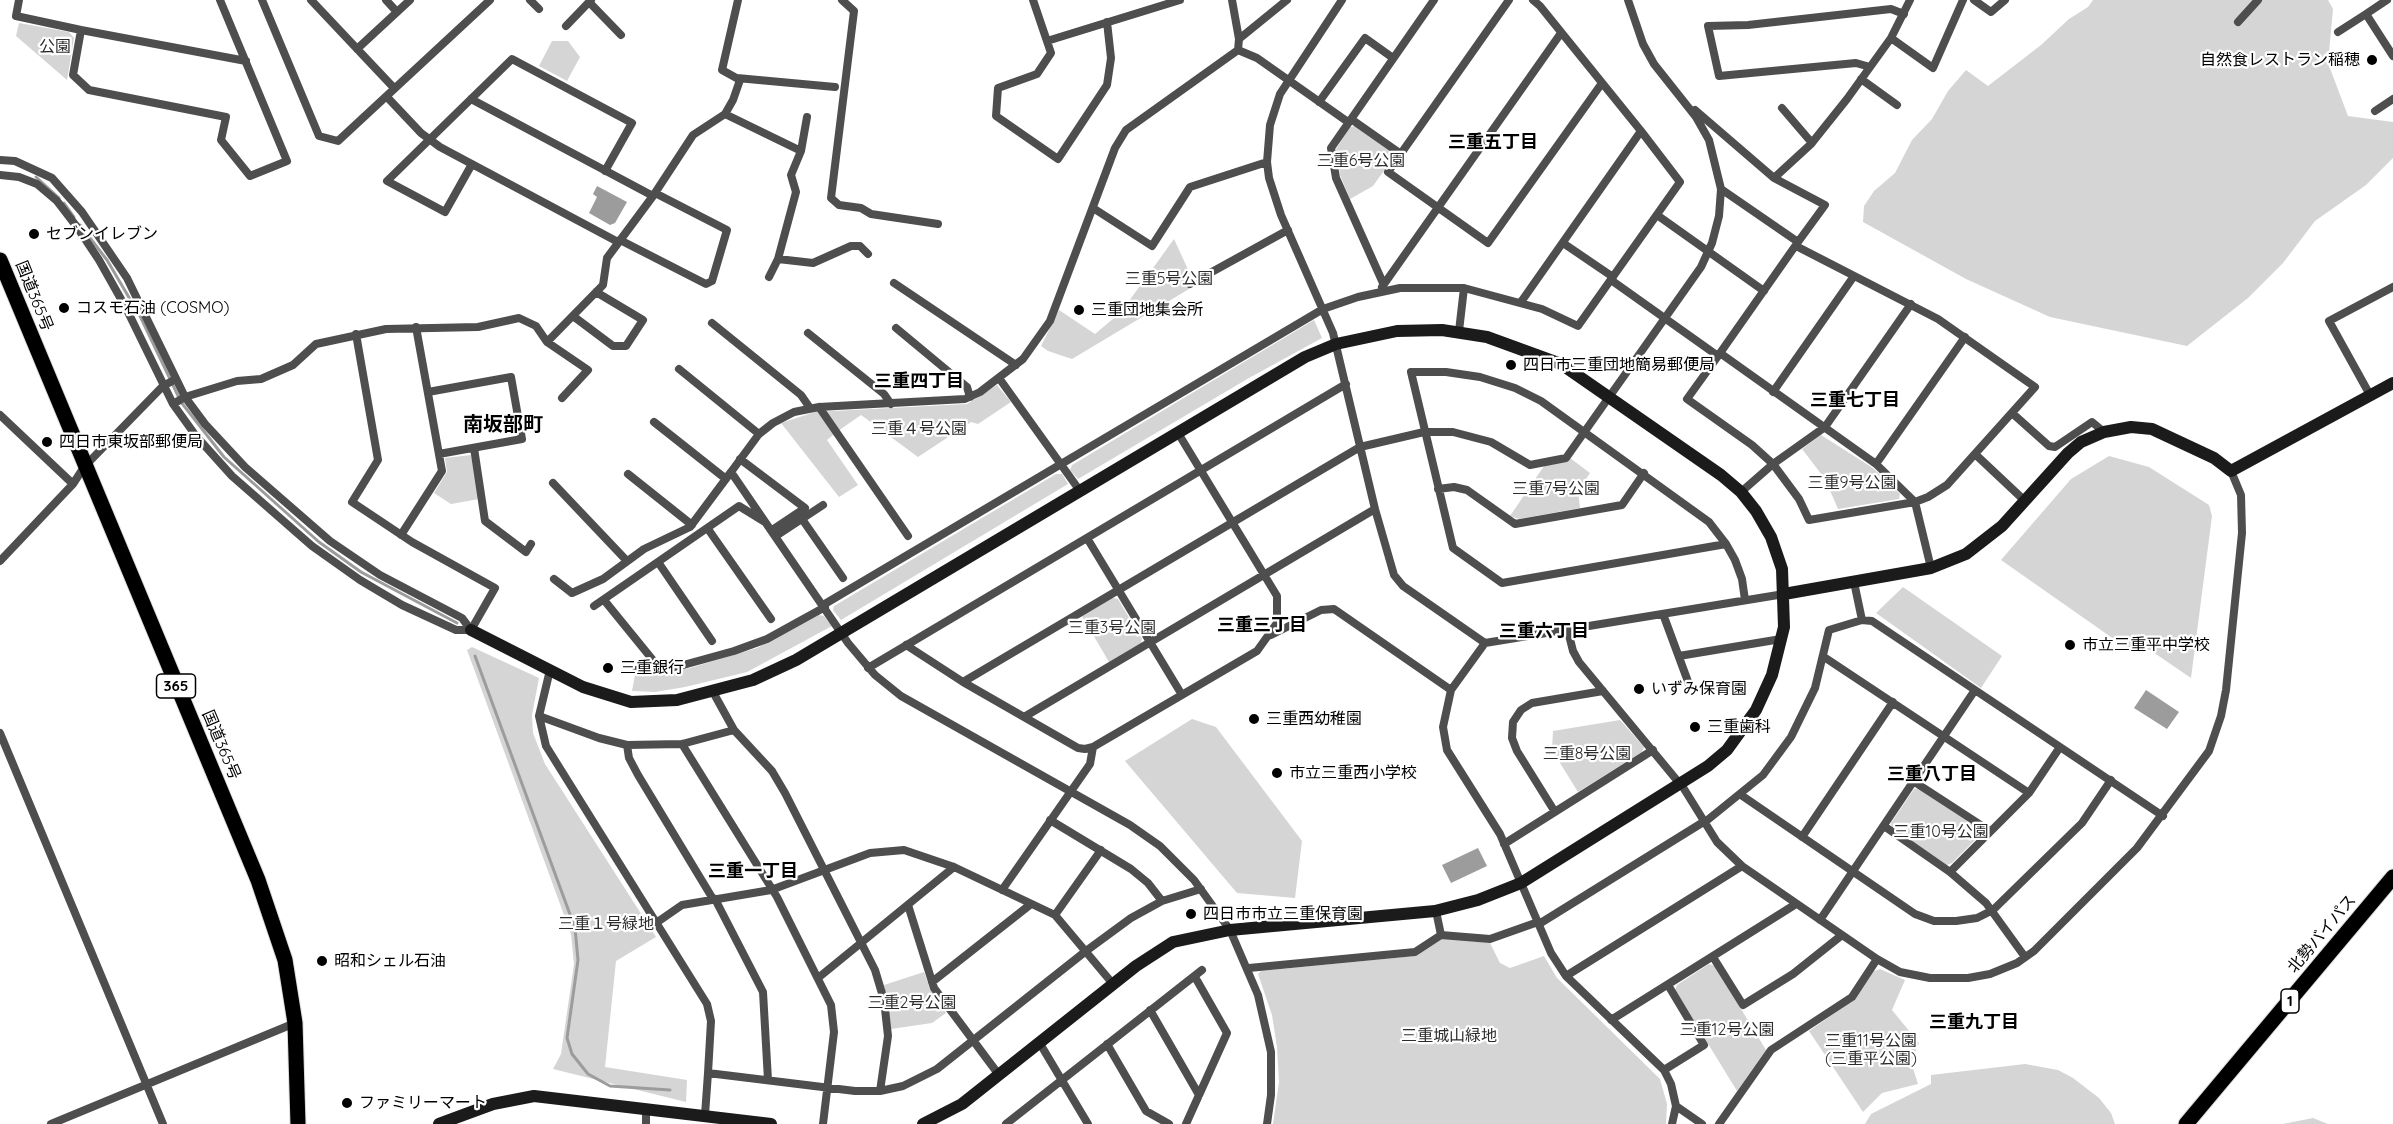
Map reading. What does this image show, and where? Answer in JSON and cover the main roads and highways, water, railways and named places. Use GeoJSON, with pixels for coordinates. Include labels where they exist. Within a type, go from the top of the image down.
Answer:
{"type":"FeatureCollection","features":[{"type":"Feature","properties":{"kind":"highway","name":"国道365号"},"geometry":{"type":"LineString","coordinates":[[0,261],[258,880],[285,960],[295,1023],[298,1124]]}},
{"type":"Feature","properties":{"kind":"highway","name":"北勢バイパス"},"geometry":{"type":"LineString","coordinates":[[2186,1124],[2393,877]]}},
{"type":"Feature","properties":{"kind":"waterway"},"geometry":{"type":"LineString","coordinates":[[36,177],[59,198]]}},
{"type":"Feature","properties":{"kind":"waterway"},"geometry":{"type":"LineString","coordinates":[[64,203],[74,217]]}},
{"type":"Feature","properties":{"kind":"waterway"},"geometry":{"type":"LineString","coordinates":[[80,225],[107,260],[141,318],[181,402],[224,457],[319,542],[361,572],[457,623]]}},
{"type":"Feature","properties":{"kind":"waterway"},"geometry":{"type":"LineString","coordinates":[[475,656],[575,928],[578,960],[567,1038],[572,1054],[588,1074],[610,1086],[670,1090]]}},
{"type":"Feature","properties":{"kind":"place","name":"自然食レストラン稲穂"},"geometry":{"type":"Point","coordinates":[2372,60]}},
{"type":"Feature","properties":{"kind":"place","name":"セブンイレブン"},"geometry":{"type":"Point","coordinates":[34,234]}},
{"type":"Feature","properties":{"kind":"place","name":"コスモ石油 (COSMO)"},"geometry":{"type":"Point","coordinates":[64,308]}},
{"type":"Feature","properties":{"kind":"place","name":"三重団地集会所"},"geometry":{"type":"Point","coordinates":[1079,310]}},
{"type":"Feature","properties":{"kind":"place","name":"四日市三重団地簡易郵便局"},"geometry":{"type":"Point","coordinates":[1511,365]}},
{"type":"Feature","properties":{"kind":"place","name":"四日市東坂部郵便局"},"geometry":{"type":"Point","coordinates":[47,442]}},
{"type":"Feature","properties":{"kind":"place","name":"市立三重平中学校"},"geometry":{"type":"Point","coordinates":[2070,645]}},
{"type":"Feature","properties":{"kind":"place","name":"三重銀行"},"geometry":{"type":"Point","coordinates":[608,668]}},
{"type":"Feature","properties":{"kind":"place","name":"いずみ保育園"},"geometry":{"type":"Point","coordinates":[1639,689]}},
{"type":"Feature","properties":{"kind":"place","name":"三重西幼稚園"},"geometry":{"type":"Point","coordinates":[1254,719]}},
{"type":"Feature","properties":{"kind":"place","name":"三重歯科"},"geometry":{"type":"Point","coordinates":[1695,727]}},
{"type":"Feature","properties":{"kind":"place","name":"市立三重西小学校"},"geometry":{"type":"Point","coordinates":[1277,773]}},
{"type":"Feature","properties":{"kind":"place","name":"四日市市立三重保育園"},"geometry":{"type":"Point","coordinates":[1191,914]}},
{"type":"Feature","properties":{"kind":"place","name":"昭和シェル石油"},"geometry":{"type":"Point","coordinates":[322,961]}},
{"type":"Feature","properties":{"kind":"place","name":"ファミリーマート"},"geometry":{"type":"Point","coordinates":[347,1103]}},
{"type":"Feature","properties":{"kind":"district","name":"三重五丁目"},"geometry":{"type":"Point","coordinates":[1493,143]}},
{"type":"Feature","properties":{"kind":"district","name":"三重四丁目"},"geometry":{"type":"Point","coordinates":[919,382]}},
{"type":"Feature","properties":{"kind":"district","name":"三重七丁目"},"geometry":{"type":"Point","coordinates":[1855,401]}},
{"type":"Feature","properties":{"kind":"district","name":"南坂部町"},"geometry":{"type":"Point","coordinates":[503,425]}},
{"type":"Feature","properties":{"kind":"district","name":"三重三丁目"},"geometry":{"type":"Point","coordinates":[1262,626]}},
{"type":"Feature","properties":{"kind":"district","name":"三重六丁目"},"geometry":{"type":"Point","coordinates":[1544,632]}},
{"type":"Feature","properties":{"kind":"district","name":"三重八丁目"},"geometry":{"type":"Point","coordinates":[1932,775]}},
{"type":"Feature","properties":{"kind":"district","name":"三重一丁目"},"geometry":{"type":"Point","coordinates":[753,872]}},
{"type":"Feature","properties":{"kind":"district","name":"三重九丁目"},"geometry":{"type":"Point","coordinates":[1974,1023]}},
{"type":"Feature","properties":{"kind":"park label","name":"公園"},"geometry":{"type":"Point","coordinates":[55,47]}},
{"type":"Feature","properties":{"kind":"park label","name":"三重6号公園"},"geometry":{"type":"Point","coordinates":[1361,161]}},
{"type":"Feature","properties":{"kind":"park label","name":"三重5号公園"},"geometry":{"type":"Point","coordinates":[1169,279]}},
{"type":"Feature","properties":{"kind":"park label","name":"三重４号公園"},"geometry":{"type":"Point","coordinates":[919,429]}},
{"type":"Feature","properties":{"kind":"park label","name":"三重9号公園"},"geometry":{"type":"Point","coordinates":[1852,483]}},
{"type":"Feature","properties":{"kind":"park label","name":"三重7号公園"},"geometry":{"type":"Point","coordinates":[1556,489]}},
{"type":"Feature","properties":{"kind":"park label","name":"三重3号公園"},"geometry":{"type":"Point","coordinates":[1112,628]}},
{"type":"Feature","properties":{"kind":"park label","name":"三重8号公園"},"geometry":{"type":"Point","coordinates":[1587,754]}},
{"type":"Feature","properties":{"kind":"park label","name":"三重10号公園"},"geometry":{"type":"Point","coordinates":[1941,832]}},
{"type":"Feature","properties":{"kind":"park label","name":"三重１号緑地"},"geometry":{"type":"Point","coordinates":[606,924]}},
{"type":"Feature","properties":{"kind":"park label","name":"三重2号公園"},"geometry":{"type":"Point","coordinates":[912,1003]}},
{"type":"Feature","properties":{"kind":"park label","name":"三重12号公園"},"geometry":{"type":"Point","coordinates":[1727,1030]}},
{"type":"Feature","properties":{"kind":"park label","name":"三重城山緑地"},"geometry":{"type":"Point","coordinates":[1449,1036]}},
{"type":"Feature","properties":{"kind":"park label","name":"三重11号公園 (三重平公園)"},"geometry":{"type":"Point","coordinates":[1871,1050]}}]}
